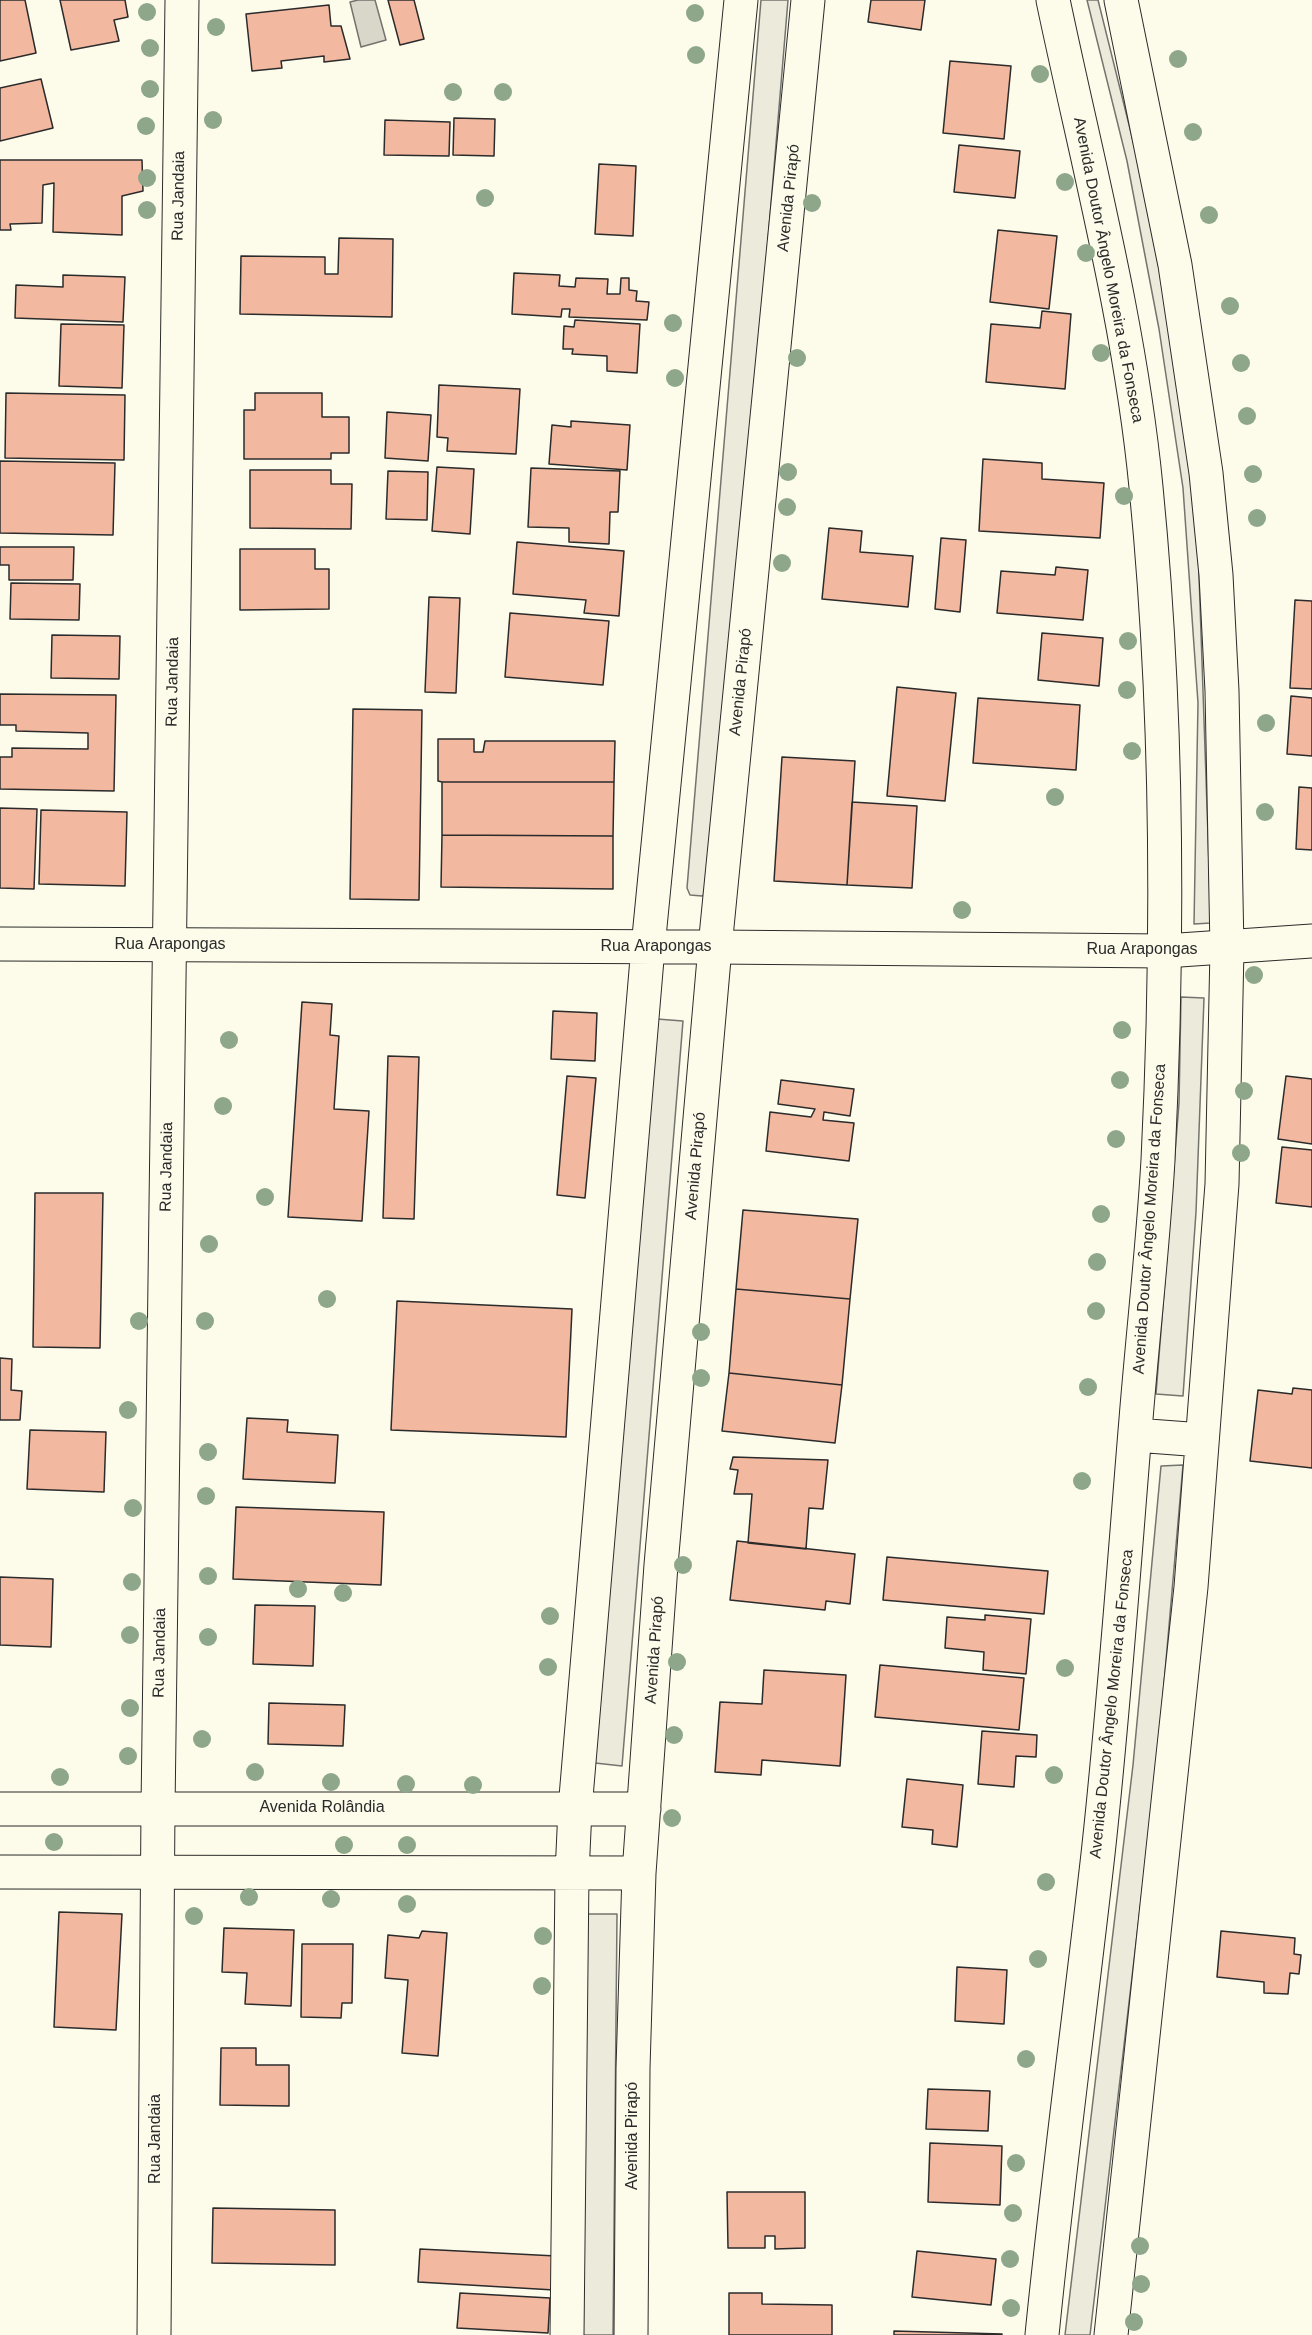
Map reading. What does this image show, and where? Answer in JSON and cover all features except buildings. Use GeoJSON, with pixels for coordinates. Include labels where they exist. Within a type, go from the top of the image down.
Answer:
{"type":"FeatureCollection","features":[{"type":"Feature","properties":{"kind":"street","name":"Rua Jandaia"},"geometry":{"type":"LineString","coordinates":[[154,2335],[157,1874],[182,0]]}},
{"type":"Feature","properties":{"kind":"street"},"geometry":{"type":"LineString","coordinates":[[567,2335],[572,1874],[575,1809],[648,946],[741,0]]}},
{"type":"Feature","properties":{"kind":"street","name":"Avenida Pirapó"},"geometry":{"type":"LineString","coordinates":[[632,2335],[633,2068],[639,1873],[661,1565],[716,947],[808,0]]}},
{"type":"Feature","properties":{"kind":"street","name":"Avenida Doutor Ângelo Moreira da Fonseca"},"geometry":{"type":"LineString","coordinates":[[1042,2335],[1061,2149],[1098,1856],[1127,1561],[1135,1435],[1158,1164],[1165,951],[1161,696],[1146,482],[1131,370],[1099,204],[1053,0]]}},
{"type":"Feature","properties":{"kind":"street"},"geometry":{"type":"LineString","coordinates":[[1111,2335],[1191,1587],[1222,1184],[1227,949],[1222,691],[1216,575],[1206,473],[1175,265],[1121,0]]}},
{"type":"Feature","properties":{"kind":"street","name":"Rua Arapongas"},"geometry":{"type":"LineString","coordinates":[[0,944],[648,946],[1165,951],[1227,949],[1312,941]]}},
{"type":"Feature","properties":{"kind":"street"},"geometry":{"type":"LineString","coordinates":[[1135,1435],[1202,1440]]}},
{"type":"Feature","properties":{"kind":"street","name":"Avenida Rolândia"},"geometry":{"type":"LineString","coordinates":[[0,1809],[644,1809]]}},
{"type":"Feature","properties":{"kind":"street"},"geometry":{"type":"LineString","coordinates":[[0,1872],[639,1873]]}},
{"type":"Feature","properties":{"kind":"shaded area"},"geometry":{"type":"Polygon","coordinates":[[[375,0],[386,40],[361,47],[350,2],[375,0]]]}},
{"type":"Feature","properties":{"kind":"shaded area"},"geometry":{"type":"Polygon","coordinates":[[[761,0],[788,0],[741,564],[709,892],[702,896],[690,895],[687,888],[761,0]]]}},
{"type":"Feature","properties":{"kind":"shaded area"},"geometry":{"type":"Polygon","coordinates":[[[1087,0],[1098,0],[1137,157],[1171,328],[1196,488],[1211,923],[1194,924],[1198,703],[1183,488],[1159,329],[1127,161],[1087,0]]]}},
{"type":"Feature","properties":{"kind":"shaded area"},"geometry":{"type":"Polygon","coordinates":[[[1181,997],[1204,998],[1196,1212],[1183,1396],[1156,1394],[1179,1103],[1181,997]]]}},
{"type":"Feature","properties":{"kind":"shaded area"},"geometry":{"type":"Polygon","coordinates":[[[657,1019],[683,1021],[622,1766],[595,1763],[657,1019]]]}},
{"type":"Feature","properties":{"kind":"shaded area"},"geometry":{"type":"Polygon","coordinates":[[[1183,1465],[1157,1764],[1090,2335],[1065,2335],[1133,1765],[1161,1466],[1183,1465]]]}},
{"type":"Feature","properties":{"kind":"shaded area"},"geometry":{"type":"Polygon","coordinates":[[[585,1914],[617,1914],[613,2335],[580,2335],[585,1914]]]}}]}
